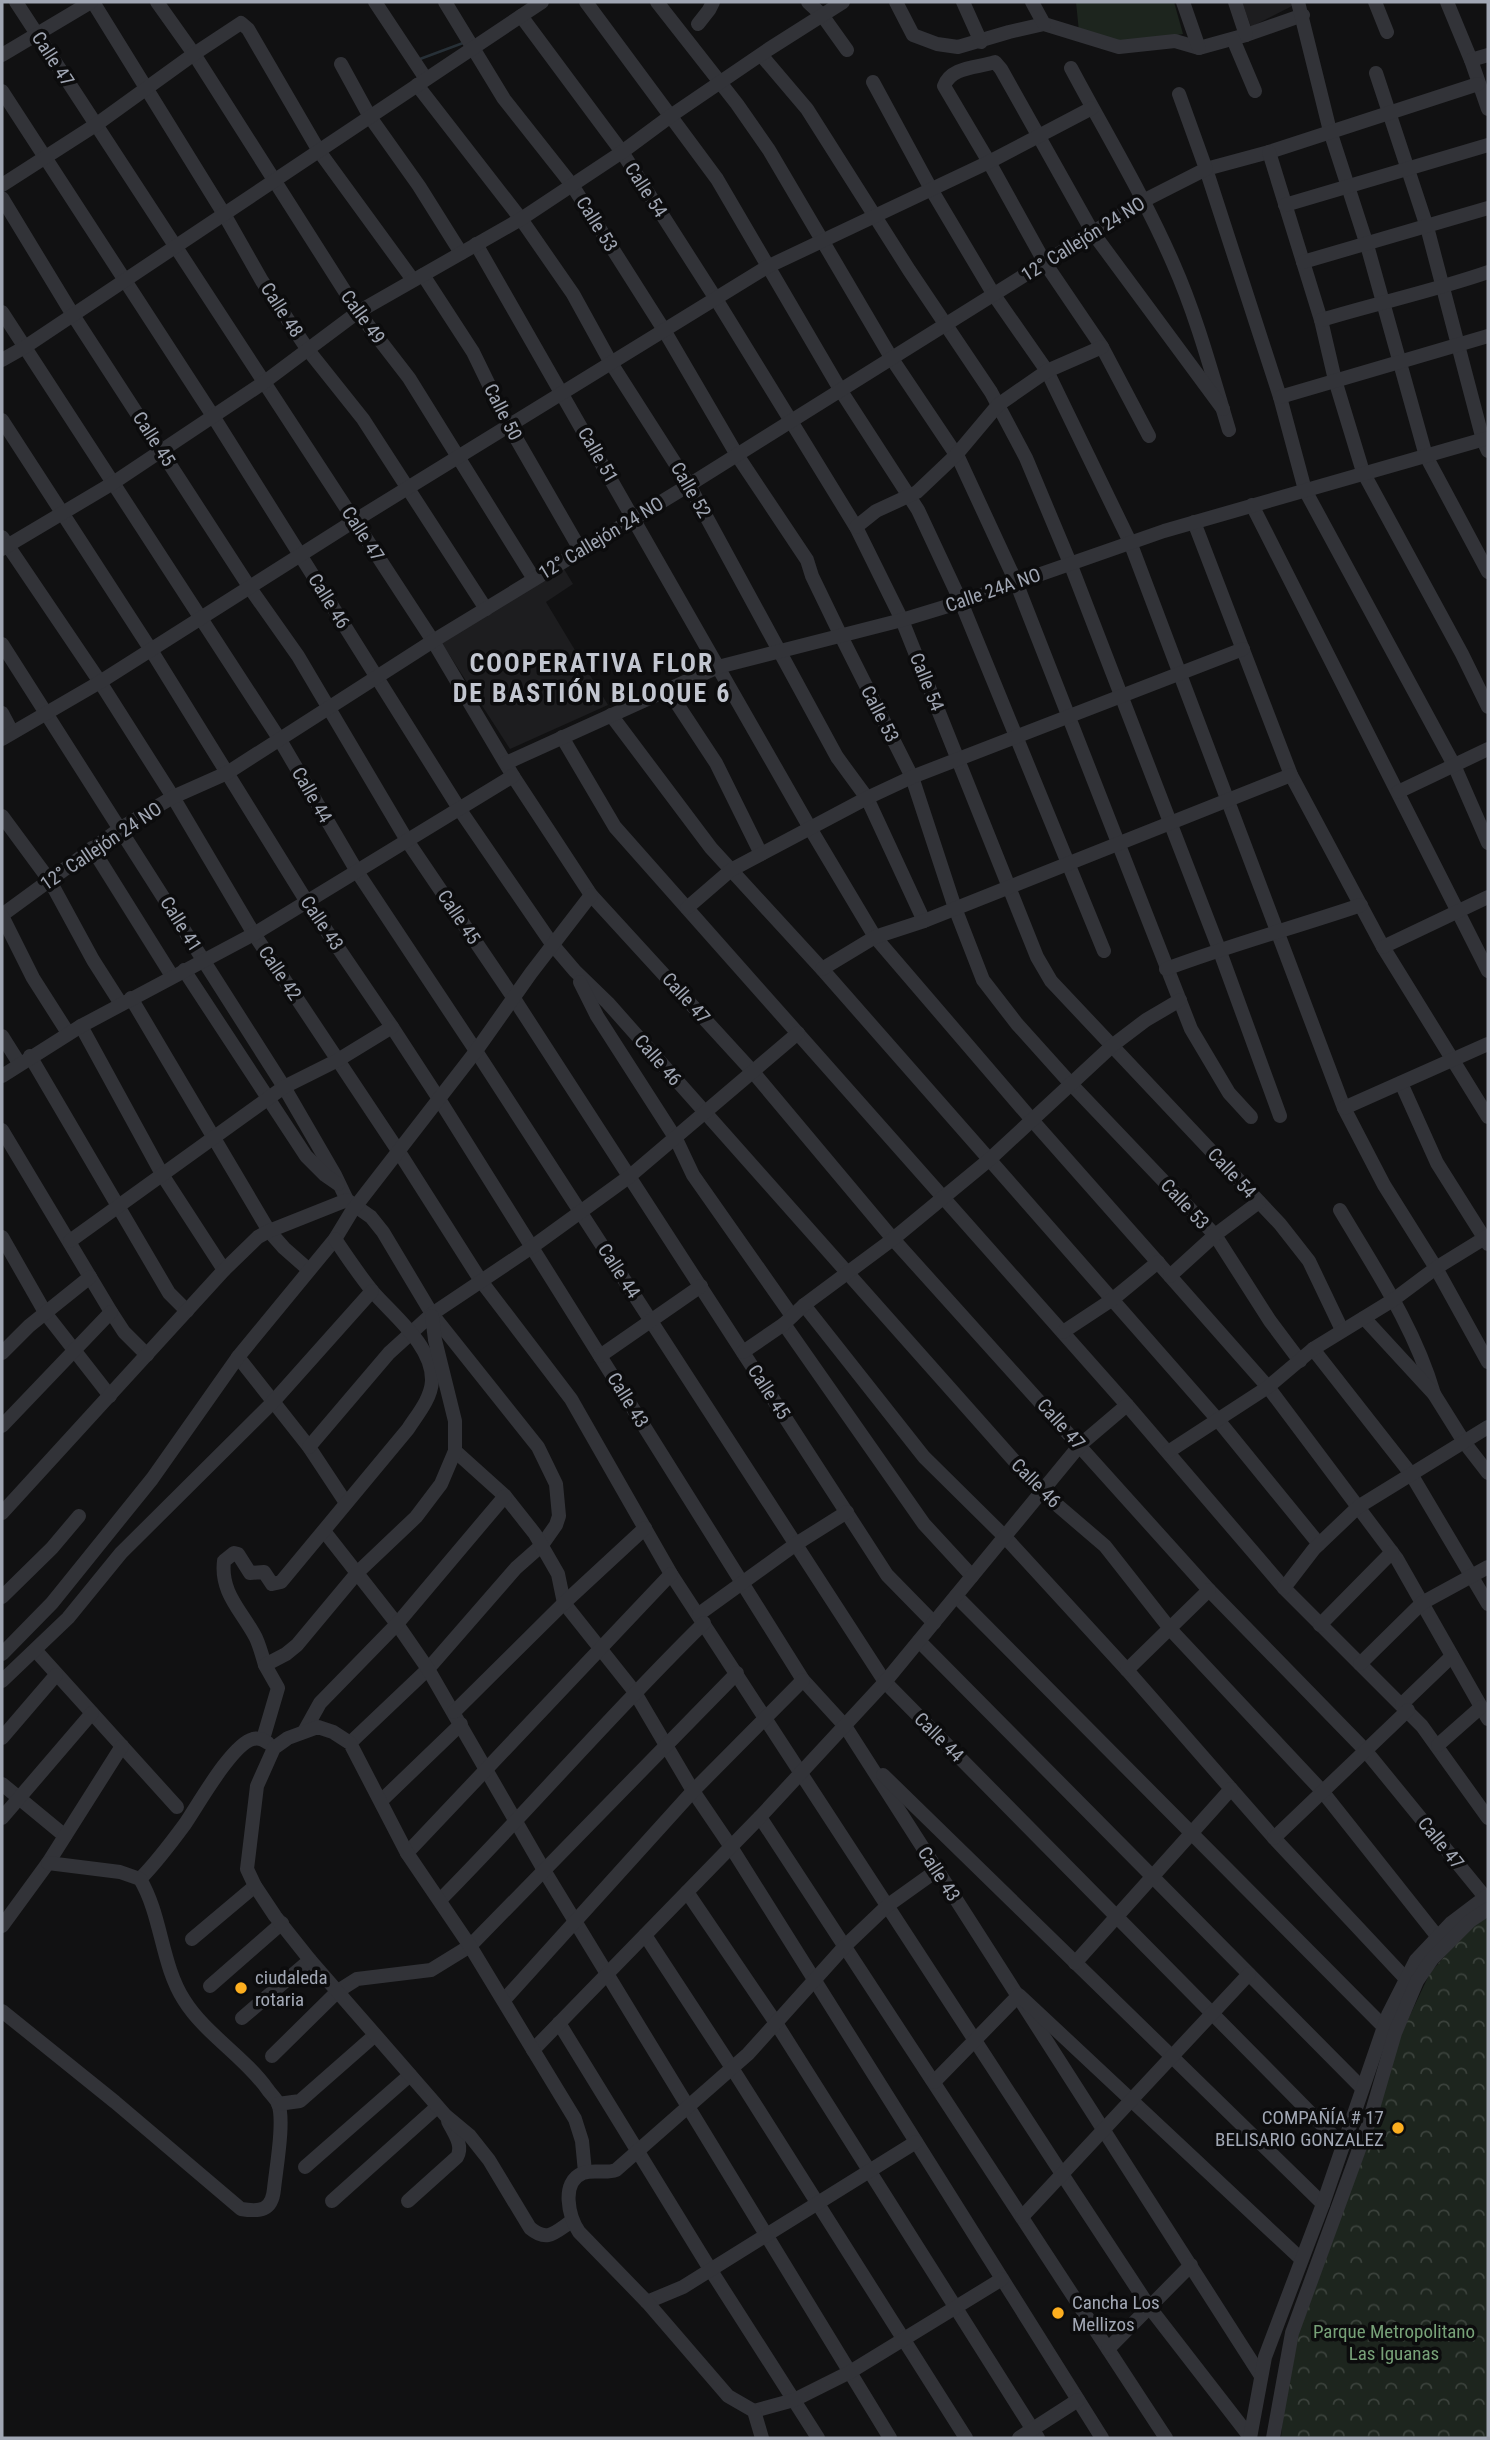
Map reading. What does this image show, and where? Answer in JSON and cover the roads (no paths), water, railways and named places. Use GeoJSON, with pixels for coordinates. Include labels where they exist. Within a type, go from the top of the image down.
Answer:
{"type":"FeatureCollection","features":[{"type":"Feature","properties":{"kind":"street","name":"Calle 47"},"geometry":{"type":"LineString","coordinates":[[16,2],[433,641],[510,770],[591,895],[753,1072],[892,1239],[1209,1590],[1365,1750],[1487,1900]]}},
{"type":"Feature","properties":{"kind":"street"},"geometry":{"type":"LineString","coordinates":[[2,55],[92,2]]}},
{"type":"Feature","properties":{"kind":"street","name":"Calle 48"},"geometry":{"type":"LineString","coordinates":[[92,2],[148,88],[262,281],[308,349],[363,419],[486,609]]}},
{"type":"Feature","properties":{"kind":"street","name":"Calle 49"},"geometry":{"type":"LineString","coordinates":[[157,2],[194,54],[358,312],[409,378],[534,579]]}},
{"type":"Feature","properties":{"kind":"street","name":"Calle 52"},"geometry":{"type":"LineString","coordinates":[[375,2],[422,82],[573,294],[611,363],[690,485],[837,757],[867,798],[924,921]]}},
{"type":"Feature","properties":{"kind":"street","name":"Calle 53"},"geometry":{"type":"LineString","coordinates":[[444,2],[503,99],[572,185],[664,330],[737,455],[807,560],[841,636],[912,777],[955,908],[983,980],[1017,1024],[1071,1084],[1215,1235],[1270,1321],[1300,1361]]}},
{"type":"Feature","properties":{"kind":"street"},"geometry":{"type":"LineString","coordinates":[[2,360],[542,2]]}},
{"type":"Feature","properties":{"kind":"street"},"geometry":{"type":"LineString","coordinates":[[586,2],[717,179],[841,391],[918,510],[961,602],[1104,951]]}},
{"type":"Feature","properties":{"kind":"street"},"geometry":{"type":"LineString","coordinates":[[657,2],[737,104],[769,150],[892,359],[956,455],[1016,582],[1191,1029],[1228,1093],[1251,1118]]}},
{"type":"Feature","properties":{"kind":"street"},"geometry":{"type":"LineString","coordinates":[[698,23],[713,2]]}},
{"type":"Feature","properties":{"kind":"street"},"geometry":{"type":"LineString","coordinates":[[808,2],[822,15],[847,50]]}},
{"type":"Feature","properties":{"kind":"street"},"geometry":{"type":"LineString","coordinates":[[4,544],[113,483],[263,383],[358,312],[521,219],[622,152],[671,115],[843,2]]}},
{"type":"Feature","properties":{"kind":"street"},"geometry":{"type":"LineString","coordinates":[[896,2],[914,35],[937,44],[958,47],[1044,24],[1119,47],[1175,41],[1199,48],[1240,37],[1301,8],[1330,131],[1367,245],[1426,456],[1488,572]]}},
{"type":"Feature","properties":{"kind":"street"},"geometry":{"type":"LineString","coordinates":[[963,2],[981,42]]}},
{"type":"Feature","properties":{"kind":"street"},"geometry":{"type":"LineString","coordinates":[[1032,2],[1044,24]]}},
{"type":"Feature","properties":{"kind":"street"},"geometry":{"type":"LineString","coordinates":[[1183,2],[1199,48]]}},
{"type":"Feature","properties":{"kind":"street"},"geometry":{"type":"LineString","coordinates":[[1236,2],[1240,37],[1255,91]]}},
{"type":"Feature","properties":{"kind":"street"},"geometry":{"type":"LineString","coordinates":[[1375,2],[1387,32]]}},
{"type":"Feature","properties":{"kind":"street"},"geometry":{"type":"LineString","coordinates":[[1447,2],[1488,109]]}},
{"type":"Feature","properties":{"kind":"street","name":"Calle 54"},"geometry":{"type":"LineString","coordinates":[[521,16],[622,152],[856,527],[902,620],[1037,957],[1051,981],[1259,1202],[1309,1261],[1342,1330]]}},
{"type":"Feature","properties":{"kind":"street","name":"Calle 50"},"geometry":{"type":"LineString","coordinates":[[194,54],[237,25],[245,25],[318,151],[473,352],[509,426],[581,551]]}},
{"type":"Feature","properties":{"kind":"street"},"geometry":{"type":"LineString","coordinates":[[766,52],[807,109],[998,405],[1026,458],[1070,563],[1219,949],[1280,1116]]}},
{"type":"Feature","properties":{"kind":"street"},"geometry":{"type":"LineString","coordinates":[[2,186],[97,124],[194,54]]}},
{"type":"Feature","properties":{"kind":"street"},"geometry":{"type":"LineString","coordinates":[[1471,60],[1488,55]]}},
{"type":"Feature","properties":{"kind":"street"},"geometry":{"type":"LineString","coordinates":[[1149,436],[1102,347],[1045,263],[944,86],[947,77],[956,72],[995,62],[1001,69],[1093,233],[1223,409]]}},
{"type":"Feature","properties":{"kind":"street"},"geometry":{"type":"LineString","coordinates":[[341,64],[370,117],[419,186],[461,253]]}},
{"type":"Feature","properties":{"kind":"street"},"geometry":{"type":"LineString","coordinates":[[1071,68],[1174,263],[1198,329],[1229,430]]}},
{"type":"Feature","properties":{"kind":"street"},"geometry":{"type":"LineString","coordinates":[[1376,73],[1427,228],[1486,443]]}},
{"type":"Feature","properties":{"kind":"street"},"geometry":{"type":"LineString","coordinates":[[873,82],[931,189],[994,295],[1047,370],[1130,542],[1344,1108],[1384,1185],[1436,1268],[1488,1362]]}},
{"type":"Feature","properties":{"kind":"street","name":"12° Callejón 24 NO"},"geometry":{"type":"LineString","coordinates":[[2,915],[121,828],[173,797],[227,773],[433,641],[690,485],[1143,201],[1206,169],[1269,152],[1478,83]]}},
{"type":"Feature","properties":{"kind":"street","name":"Calle 46"},"geometry":{"type":"LineString","coordinates":[[2,91],[213,416],[460,810],[552,944],[608,1003],[1042,1492],[1105,1546],[1171,1630],[1322,1791],[1437,1936]]}},
{"type":"Feature","properties":{"kind":"street"},"geometry":{"type":"LineString","coordinates":[[1179,94],[1280,397],[1305,491],[1454,765],[1488,842]]}},
{"type":"Feature","properties":{"kind":"street"},"geometry":{"type":"LineString","coordinates":[[2,713],[7,736],[100,682],[354,521],[767,267],[989,162],[1092,108]]}},
{"type":"Feature","properties":{"kind":"street"},"geometry":{"type":"LineString","coordinates":[[1285,205],[1488,145]]}},
{"type":"Feature","properties":{"kind":"street"},"geometry":{"type":"LineString","coordinates":[[1269,152],[1321,320],[1335,380],[1363,472],[1488,707]]}},
{"type":"Feature","properties":{"kind":"street","name":"Calle 45"},"geometry":{"type":"LineString","coordinates":[[2,198],[73,315],[250,588],[298,656],[408,842],[630,1176],[887,1575],[934,1623]]}},
{"type":"Feature","properties":{"kind":"street"},"geometry":{"type":"LineString","coordinates":[[1303,262],[1427,228],[1488,208]]}},
{"type":"Feature","properties":{"kind":"street","name":"Calle 51"},"geometry":{"type":"LineString","coordinates":[[476,244],[875,937],[1032,1120],[1268,1387],[1392,1552],[1484,1713]]}},
{"type":"Feature","properties":{"kind":"street"},"geometry":{"type":"LineString","coordinates":[[1321,320],[1442,288],[1488,272]]}},
{"type":"Feature","properties":{"kind":"street","name":"Calle 44"},"geometry":{"type":"LineString","coordinates":[[2,312],[280,740],[358,873],[885,1682],[1342,2145]]}},
{"type":"Feature","properties":{"kind":"street"},"geometry":{"type":"LineString","coordinates":[[1280,397],[1488,335]]}},
{"type":"Feature","properties":{"kind":"street"},"geometry":{"type":"LineString","coordinates":[[856,527],[876,511],[917,492],[956,455],[998,405],[1047,370],[1102,347]]}},
{"type":"Feature","properties":{"kind":"street","name":"Calle 43"},"geometry":{"type":"LineString","coordinates":[[2,420],[151,650],[307,902],[439,1099],[803,1680],[845,1726],[1261,2376]]}},
{"type":"Feature","properties":{"kind":"street","name":"Calle 24A NO"},"geometry":{"type":"LineString","coordinates":[[2,1076],[75,1030],[254,934],[358,873],[460,810],[510,770],[562,737],[718,667],[902,620],[1130,542],[1363,472],[1486,443]]}},
{"type":"Feature","properties":{"kind":"street"},"geometry":{"type":"LineString","coordinates":[[1252,505],[1488,971]]}},
{"type":"Feature","properties":{"kind":"street"},"geometry":{"type":"LineString","coordinates":[[1194,522],[1291,775],[1383,947],[1488,1117]]}},
{"type":"Feature","properties":{"kind":"street","name":"Calle 42"},"geometry":{"type":"LineString","coordinates":[[4,544],[100,682],[173,797],[254,934],[481,1281],[571,1399],[671,1574],[1150,2308],[1250,2438]]}},
{"type":"Feature","properties":{"kind":"street","name":"Calle 41"},"geometry":{"type":"LineString","coordinates":[[2,644],[284,1087],[339,1184],[352,1203],[371,1217],[383,1232],[432,1314]]}},
{"type":"Feature","properties":{"kind":"street"},"geometry":{"type":"LineString","coordinates":[[687,908],[731,870],[912,777],[1243,649]]}},
{"type":"Feature","properties":{"kind":"street"},"geometry":{"type":"LineString","coordinates":[[668,690],[716,763],[761,854]]}},
{"type":"Feature","properties":{"kind":"street"},"geometry":{"type":"LineString","coordinates":[[611,715],[711,848],[822,969],[1113,1299],[1218,1420],[1319,1545]]}},
{"type":"Feature","properties":{"kind":"street"},"geometry":{"type":"LineString","coordinates":[[562,737],[615,827],[1063,1332],[1284,1588],[1405,1707],[1438,1745],[1488,1818]]}},
{"type":"Feature","properties":{"kind":"street"},"geometry":{"type":"LineString","coordinates":[[1398,792],[1488,749]]}},
{"type":"Feature","properties":{"kind":"street"},"geometry":{"type":"LineString","coordinates":[[822,969],[875,937],[924,921],[1291,775]]}},
{"type":"Feature","properties":{"kind":"street"},"geometry":{"type":"LineString","coordinates":[[2,816],[50,881],[93,960],[126,1001],[215,1138],[269,1231],[309,1270]]}},
{"type":"Feature","properties":{"kind":"street"},"geometry":{"type":"LineString","coordinates":[[92,848],[306,1156],[325,1175],[339,1184]]}},
{"type":"Feature","properties":{"kind":"street"},"geometry":{"type":"LineString","coordinates":[[2,1654],[52,1603],[152,1479],[238,1357],[335,1239],[352,1203],[399,1152],[591,895]]}},
{"type":"Feature","properties":{"kind":"street"},"geometry":{"type":"LineString","coordinates":[[1383,947],[1488,897]]}},
{"type":"Feature","properties":{"kind":"street"},"geometry":{"type":"LineString","coordinates":[[1166,969],[1219,949],[1278,933],[1361,905]]}},
{"type":"Feature","properties":{"kind":"street"},"geometry":{"type":"LineString","coordinates":[[2,915],[33,978],[75,1030],[224,1270]]}},
{"type":"Feature","properties":{"kind":"street"},"geometry":{"type":"LineString","coordinates":[[575,971],[597,1016],[676,1139],[693,1175],[788,1320],[924,1524],[972,1576]]}},
{"type":"Feature","properties":{"kind":"street"},"geometry":{"type":"LineString","coordinates":[[743,1352],[892,1239],[990,1159],[1113,1045],[1146,1020],[1180,1000]]}},
{"type":"Feature","properties":{"kind":"street"},"geometry":{"type":"LineString","coordinates":[[70,1241],[284,1087],[338,1060],[393,1027]]}},
{"type":"Feature","properties":{"kind":"street"},"geometry":{"type":"LineString","coordinates":[[309,1447],[389,1353],[432,1314],[532,1247],[630,1176],[798,1033]]}},
{"type":"Feature","properties":{"kind":"street"},"geometry":{"type":"LineString","coordinates":[[2,1036],[24,1060],[118,1207],[169,1293],[187,1311]]}},
{"type":"Feature","properties":{"kind":"street"},"geometry":{"type":"LineString","coordinates":[[1344,1108],[1488,1044]]}},
{"type":"Feature","properties":{"kind":"street"},"geometry":{"type":"LineString","coordinates":[[1168,1452],[1268,1387],[1313,1349],[1393,1300],[1436,1268],[1487,1240],[1437,1163],[1401,1083]]}},
{"type":"Feature","properties":{"kind":"street"},"geometry":{"type":"LineString","coordinates":[[2,1130],[111,1312],[124,1332],[147,1355]]}},
{"type":"Feature","properties":{"kind":"street"},"geometry":{"type":"LineString","coordinates":[[1170,1276],[1215,1235],[1259,1202]]}},
{"type":"Feature","properties":{"kind":"street"},"geometry":{"type":"LineString","coordinates":[[2,1513],[224,1270],[258,1237],[352,1203]]}},
{"type":"Feature","properties":{"kind":"street"},"geometry":{"type":"LineString","coordinates":[[1339,1210],[1393,1300],[1427,1372],[1434,1394]]}},
{"type":"Feature","properties":{"kind":"street"},"geometry":{"type":"LineString","coordinates":[[2,1237],[46,1314],[110,1396]]}},
{"type":"Feature","properties":{"kind":"street"},"geometry":{"type":"LineString","coordinates":[[335,1239],[372,1290],[410,1333],[429,1365],[431,1388],[426,1402],[408,1429],[282,1582],[276,1585],[268,1581],[264,1572],[250,1573],[238,1554],[234,1553],[224,1561],[224,1584],[255,1636],[265,1665],[278,1688],[253,1808],[247,1869],[255,1886],[282,1923],[374,2036],[442,2112],[470,2136],[489,2160],[530,2228],[539,2236],[547,2236],[572,2221]]}},
{"type":"Feature","properties":{"kind":"street"},"geometry":{"type":"LineString","coordinates":[[1063,1332],[1113,1299],[1158,1262]]}},
{"type":"Feature","properties":{"kind":"street"},"geometry":{"type":"LineString","coordinates":[[2,1353],[29,1326],[90,1277]]}},
{"type":"Feature","properties":{"kind":"street"},"geometry":{"type":"LineString","coordinates":[[600,1356],[701,1286]]}},
{"type":"Feature","properties":{"kind":"street"},"geometry":{"type":"LineString","coordinates":[[4,1675],[36,1651],[68,1618],[121,1553],[272,1402],[372,1290]]}},
{"type":"Feature","properties":{"kind":"street"},"geometry":{"type":"LineString","coordinates":[[804,1305],[924,1457],[1005,1537],[1274,1838],[1406,1979]]}},
{"type":"Feature","properties":{"kind":"street"},"geometry":{"type":"LineString","coordinates":[[2,1426],[111,1312]]}},
{"type":"Feature","properties":{"kind":"street"},"geometry":{"type":"LineString","coordinates":[[265,1665],[286,1654],[297,1644],[357,1573],[416,1517],[441,1484],[455,1451],[455,1421],[435,1340],[432,1314]]}},
{"type":"Feature","properties":{"kind":"street"},"geometry":{"type":"LineString","coordinates":[[350,1743],[429,1669],[516,1568],[542,1545],[559,1516],[556,1484],[538,1447],[432,1314]]}},
{"type":"Feature","properties":{"kind":"street"},"geometry":{"type":"LineString","coordinates":[[1364,1318],[1434,1394],[1464,1442],[1488,1473]]}},
{"type":"Feature","properties":{"kind":"street"},"geometry":{"type":"LineString","coordinates":[[1313,1349],[1411,1475],[1488,1604]]}},
{"type":"Feature","properties":{"kind":"street"},"geometry":{"type":"LineString","coordinates":[[238,1357],[309,1447],[346,1503]]}},
{"type":"Feature","properties":{"kind":"street"},"geometry":{"type":"LineString","coordinates":[[533,2050],[845,1726],[919,1642],[1080,1445],[1127,1405]]}},
{"type":"Feature","properties":{"kind":"street"},"geometry":{"type":"LineString","coordinates":[[1284,1588],[1319,1545],[1358,1507],[1488,1427]]}},
{"type":"Feature","properties":{"kind":"street"},"geometry":{"type":"LineString","coordinates":[[455,1451],[505,1496],[542,1545],[558,1574],[564,1603],[634,1691],[692,1791],[731,1847],[1102,2438]]}},
{"type":"Feature","properties":{"kind":"street"},"geometry":{"type":"LineString","coordinates":[[305,1730],[320,1703],[397,1624],[505,1496]]}},
{"type":"Feature","properties":{"kind":"street"},"geometry":{"type":"LineString","coordinates":[[440,1900],[516,1823],[701,1618],[796,1544],[847,1512]]}},
{"type":"Feature","properties":{"kind":"street"},"geometry":{"type":"LineString","coordinates":[[2,1597],[45,1556],[79,1516]]}},
{"type":"Feature","properties":{"kind":"street"},"geometry":{"type":"LineString","coordinates":[[381,1801],[564,1603],[645,1528]]}},
{"type":"Feature","properties":{"kind":"street"},"geometry":{"type":"LineString","coordinates":[[324,1531],[429,1669],[545,1872],[890,2438]]}},
{"type":"Feature","properties":{"kind":"street"},"geometry":{"type":"LineString","coordinates":[[1320,1625],[1392,1552]]}},
{"type":"Feature","properties":{"kind":"street"},"geometry":{"type":"LineString","coordinates":[[1360,1664],[1422,1603],[1488,1567]]}},
{"type":"Feature","properties":{"kind":"street"},"geometry":{"type":"LineString","coordinates":[[407,1853],[671,1574]]}},
{"type":"Feature","properties":{"kind":"street"},"geometry":{"type":"LineString","coordinates":[[1127,1671],[1209,1590]]}},
{"type":"Feature","properties":{"kind":"street"},"geometry":{"type":"LineString","coordinates":[[956,1596],[1384,2027]]}},
{"type":"Feature","properties":{"kind":"street"},"geometry":{"type":"LineString","coordinates":[[919,1642],[1362,2088]]}},
{"type":"Feature","properties":{"kind":"street"},"geometry":{"type":"LineString","coordinates":[[36,1651],[177,1807]]}},
{"type":"Feature","properties":{"kind":"street"},"geometry":{"type":"LineString","coordinates":[[1274,1838],[1365,1750],[1452,1656]]}},
{"type":"Feature","properties":{"kind":"street"},"geometry":{"type":"LineString","coordinates":[[272,2056],[338,1991],[357,1979],[431,1970],[470,1946],[737,1673]]}},
{"type":"Feature","properties":{"kind":"street"},"geometry":{"type":"LineString","coordinates":[[2,1738],[56,1675]]}},
{"type":"Feature","properties":{"kind":"street"},"geometry":{"type":"LineString","coordinates":[[504,2000],[692,1791],[803,1680]]}},
{"type":"Feature","properties":{"kind":"street"},"geometry":{"type":"LineString","coordinates":[[2,1818],[92,1713]]}},
{"type":"Feature","properties":{"kind":"street"},"geometry":{"type":"LineString","coordinates":[[1438,1745],[1484,1713]]}},
{"type":"Feature","properties":{"kind":"street"},"geometry":{"type":"LineString","coordinates":[[140,1879],[168,1846],[228,1759],[241,1746],[252,1739],[268,1743],[318,1727],[350,1743],[407,1853],[470,1946],[575,2119],[582,2141],[585,2172]]}},
{"type":"Feature","properties":{"kind":"street"},"geometry":{"type":"LineString","coordinates":[[2,1926],[48,1863],[122,1746]]}},
{"type":"Feature","properties":{"kind":"street"},"geometry":{"type":"LineString","coordinates":[[866,1759],[1323,2204]]}},
{"type":"Feature","properties":{"kind":"street"},"geometry":{"type":"LineString","coordinates":[[2,1784],[65,1836]]}},
{"type":"Feature","properties":{"kind":"street"},"geometry":{"type":"LineString","coordinates":[[1075,1963],[1231,1789]]}},
{"type":"Feature","properties":{"kind":"street"},"geometry":{"type":"LineString","coordinates":[[760,1817],[1166,2438]]}},
{"type":"Feature","properties":{"kind":"street"},"geometry":{"type":"LineString","coordinates":[[48,1863],[120,1872],[140,1879],[183,2000],[288,2103]]}},
{"type":"Feature","properties":{"kind":"street"},"geometry":{"type":"LineString","coordinates":[[762,2438],[754,2411],[728,2396],[648,2302],[579,2232],[572,2221],[568,2202],[571,2186],[576,2177],[585,2172],[608,2173],[616,2170],[748,2054],[845,1946],[887,1906],[936,1871]]}},
{"type":"Feature","properties":{"kind":"street"},"geometry":{"type":"LineString","coordinates":[[192,1939],[255,1886]]}},
{"type":"Feature","properties":{"kind":"street"},"geometry":{"type":"LineString","coordinates":[[687,1892],[776,2023],[1035,2434]]}},
{"type":"Feature","properties":{"kind":"street"},"geometry":{"type":"LineString","coordinates":[[1250,2438],[1261,2376],[1384,2027],[1416,1961],[1451,1923],[1487,1900]]}},
{"type":"Feature","properties":{"kind":"street"},"geometry":{"type":"LineString","coordinates":[[1273,2438],[1292,2333],[1369,2122],[1395,2033],[1417,1981],[1432,1959],[1487,1900]]}},
{"type":"Feature","properties":{"kind":"street"},"geometry":{"type":"LineString","coordinates":[[210,1986],[282,1923]]}},
{"type":"Feature","properties":{"kind":"street"},"geometry":{"type":"LineString","coordinates":[[645,1935],[733,2068],[966,2438]]}},
{"type":"Feature","properties":{"kind":"street"},"geometry":{"type":"LineString","coordinates":[[242,2018],[310,1959]]}},
{"type":"Feature","properties":{"kind":"street"},"geometry":{"type":"LineString","coordinates":[[1022,2217],[1249,1974]]}},
{"type":"Feature","properties":{"kind":"street"},"geometry":{"type":"LineString","coordinates":[[933,2082],[1018,1995],[1301,2259]]}},
{"type":"Feature","properties":{"kind":"street"},"geometry":{"type":"LineString","coordinates":[[2,2011],[116,2102],[241,2209],[260,2212],[269,2207],[273,2196],[280,2129],[288,2103],[374,2036]]}},
{"type":"Feature","properties":{"kind":"street"},"geometry":{"type":"LineString","coordinates":[[559,2023],[710,2269],[818,2438]]}},
{"type":"Feature","properties":{"kind":"street"},"geometry":{"type":"LineString","coordinates":[[305,2167],[410,2076]]}},
{"type":"Feature","properties":{"kind":"street"},"geometry":{"type":"LineString","coordinates":[[332,2201],[442,2112]]}},
{"type":"Feature","properties":{"kind":"street"},"geometry":{"type":"LineString","coordinates":[[408,2202],[460,2152],[460,2146],[442,2112]]}},
{"type":"Feature","properties":{"kind":"street"},"geometry":{"type":"LineString","coordinates":[[1352,2117],[1369,2122]]}},
{"type":"Feature","properties":{"kind":"street"},"geometry":{"type":"LineString","coordinates":[[648,2302],[683,2287],[916,2142]]}},
{"type":"Feature","properties":{"kind":"street"},"geometry":{"type":"LineString","coordinates":[[1108,2349],[1191,2266]]}},
{"type":"Feature","properties":{"kind":"street"},"geometry":{"type":"LineString","coordinates":[[754,2411],[794,2400],[850,2372],[1002,2279]]}},
{"type":"Feature","properties":{"kind":"street"},"geometry":{"type":"LineString","coordinates":[[1018,2438],[1035,2434],[1077,2400]]}},
{"type":"Feature","properties":{"kind":"waterway"},"geometry":{"type":"LineString","coordinates":[[420,59],[463,43]]}},
{"type":"Feature","properties":{"kind":"place","name":"ciudaleda rotaria"},"geometry":{"type":"Point","coordinates":[241,1988]}},
{"type":"Feature","properties":{"kind":"place","name":"COMPAÑÍA # 17 BELISARIO GONZALEZ"},"geometry":{"type":"Point","coordinates":[1398,2128]}},
{"type":"Feature","properties":{"kind":"place","name":"Cancha Los Mellizos"},"geometry":{"type":"Point","coordinates":[1058,2313]}},
{"type":"Feature","properties":{"kind":"district","name":"COOPERATIVA FLOR DE BASTIÓN BLOQUE 6"},"geometry":{"type":"Point","coordinates":[592,678]}},
{"type":"Feature","properties":{"kind":"park label","name":"Parque Metropolitano Las Iguanas"},"geometry":{"type":"Point","coordinates":[1394,2342]}}]}
